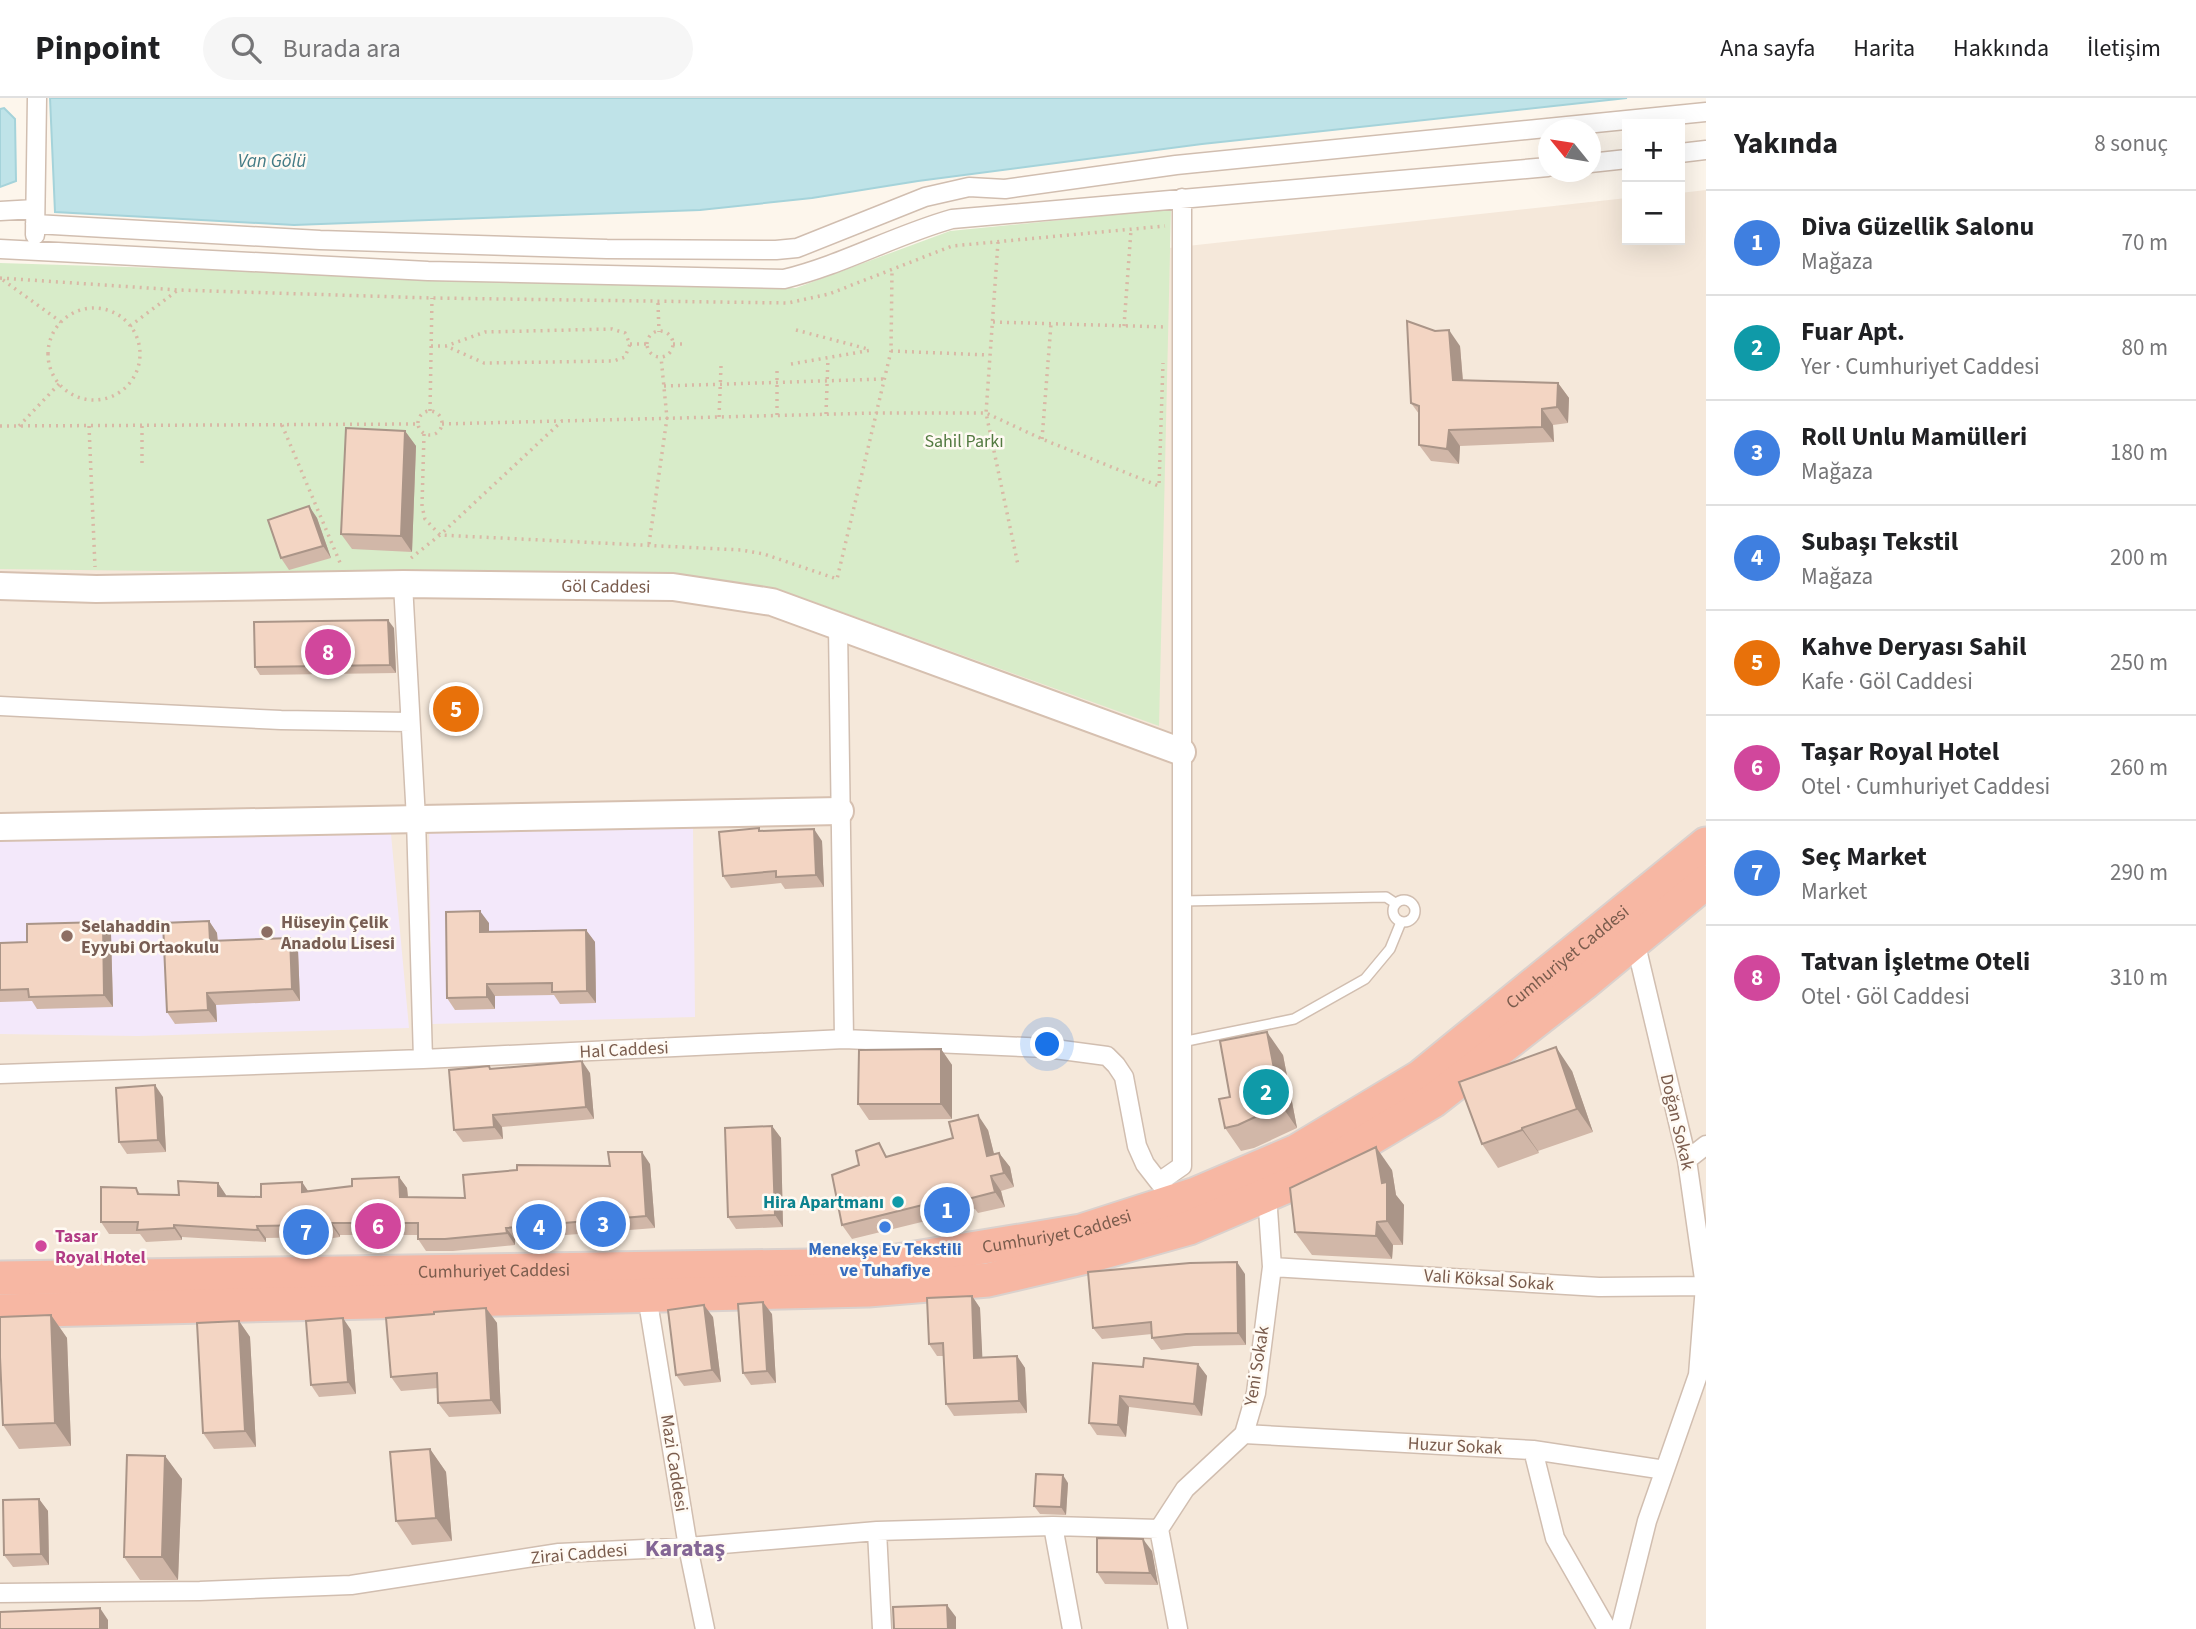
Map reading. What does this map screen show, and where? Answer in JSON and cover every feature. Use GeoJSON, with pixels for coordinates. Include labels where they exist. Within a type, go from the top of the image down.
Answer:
{"type":"FeatureCollection","features":[{"type":"Feature","properties":{"kind":"highway","name":"Cumhuriyet Caddesi"},"geometry":{"type":"LineString","coordinates":[[0,1311],[868,1290],[988,1280],[1082,1258],[1174,1204],[1297,1151],[1420,1077],[1706,844]]}},
{"type":"Feature","properties":{"kind":"highway","name":"Cumhuriyet Caddesi"},"geometry":{"type":"LineString","coordinates":[[0,1278],[873,1265],[1081,1231],[1174,1204],[1267,1195],[1301,1180],[1433,1101],[1706,882]]}},
{"type":"Feature","properties":{"kind":"street"},"geometry":{"type":"LineString","coordinates":[[35,249],[37,98]]}},
{"type":"Feature","properties":{"kind":"street"},"geometry":{"type":"LineString","coordinates":[[0,211],[35,217],[334,241],[607,249],[776,250],[797,248],[925,197],[969,187],[1005,189],[1176,165],[1706,112]]}},
{"type":"Feature","properties":{"kind":"street"},"geometry":{"type":"LineString","coordinates":[[1685,152],[1706,150]]}},
{"type":"Feature","properties":{"kind":"street"},"geometry":{"type":"LineString","coordinates":[[1601,162],[1622,160]]}},
{"type":"Feature","properties":{"kind":"street"},"geometry":{"type":"LineString","coordinates":[[0,249],[428,271],[784,279],[823,268],[901,236],[952,219],[1538,168]]}},
{"type":"Feature","properties":{"kind":"street"},"geometry":{"type":"LineString","coordinates":[[1174,1204],[1182,1166],[1182,752],[1173,327],[1183,224],[1182,198]]}},
{"type":"Feature","properties":{"kind":"street"},"geometry":{"type":"LineString","coordinates":[[402,584],[416,819],[423,1059]]}},
{"type":"Feature","properties":{"kind":"street","name":"Göl Caddesi"},"geometry":{"type":"LineString","coordinates":[[0,586],[96,589],[402,584],[673,587],[772,603],[1182,752]]}},
{"type":"Feature","properties":{"kind":"street"},"geometry":{"type":"LineString","coordinates":[[838,627],[844,1039]]}},
{"type":"Feature","properties":{"kind":"street"},"geometry":{"type":"LineString","coordinates":[[0,706],[281,720],[410,722]]}},
{"type":"Feature","properties":{"kind":"street"},"geometry":{"type":"LineString","coordinates":[[0,827],[840,811]]}},
{"type":"Feature","properties":{"kind":"street","name":"Doğan Sokak"},"geometry":{"type":"LineString","coordinates":[[1620,1629],[1647,1521],[1698,1375],[1705,1286],[1687,1160],[1635,941]]}},
{"type":"Feature","properties":{"kind":"street","name":"Hal Caddesi"},"geometry":{"type":"LineString","coordinates":[[0,1074],[423,1059],[844,1039],[1047,1048],[1107,1056],[1124,1077],[1137,1146],[1145,1164],[1174,1204]]}},
{"type":"Feature","properties":{"kind":"street"},"geometry":{"type":"LineString","coordinates":[[1687,1160],[1706,1145]]}},
{"type":"Feature","properties":{"kind":"street","name":"Yeni Sokak"},"geometry":{"type":"LineString","coordinates":[[1244,1434],[1256,1393],[1272,1267],[1267,1195]]}},
{"type":"Feature","properties":{"kind":"street","name":"Vali Köksal Sokak"},"geometry":{"type":"LineString","coordinates":[[1272,1267],[1599,1287],[1705,1286]]}},
{"type":"Feature","properties":{"kind":"street","name":"Mazi Caddesi"},"geometry":{"type":"LineString","coordinates":[[647,1296],[688,1547],[705,1629]]}},
{"type":"Feature","properties":{"kind":"street"},"geometry":{"type":"LineString","coordinates":[[1178,1629],[1159,1529],[1185,1489],[1244,1434]]}},
{"type":"Feature","properties":{"kind":"street","name":"Huzur Sokak"},"geometry":{"type":"LineString","coordinates":[[1244,1434],[1533,1450],[1665,1470]]}},
{"type":"Feature","properties":{"kind":"street"},"geometry":{"type":"LineString","coordinates":[[1533,1450],[1555,1538],[1607,1629]]}},
{"type":"Feature","properties":{"kind":"street"},"geometry":{"type":"LineString","coordinates":[[1053,1526],[1072,1629]]}},
{"type":"Feature","properties":{"kind":"street","name":"Zirai Caddesi"},"geometry":{"type":"LineString","coordinates":[[0,1593],[200,1591],[351,1585],[559,1553],[688,1547],[877,1531],[1053,1526],[1159,1529]]}},
{"type":"Feature","properties":{"kind":"street"},"geometry":{"type":"LineString","coordinates":[[877,1531],[881,1629]]}},
{"type":"Feature","properties":{"kind":"lane"},"geometry":{"type":"LineString","coordinates":[[1182,901],[1386,897],[1395,903],[1406,900],[1415,909],[1410,921],[1401,922]]}},
{"type":"Feature","properties":{"kind":"lane"},"geometry":{"type":"LineString","coordinates":[[1395,903],[1392,913],[1401,922]]}},
{"type":"Feature","properties":{"kind":"lane"},"geometry":{"type":"LineString","coordinates":[[1182,1042],[1294,1018],[1365,979],[1390,949],[1401,922]]}},
{"type":"Feature","properties":{"kind":"path"},"geometry":{"type":"LineString","coordinates":[[1018,565],[986,413],[998,242],[1183,224]]}},
{"type":"Feature","properties":{"kind":"path"},"geometry":{"type":"LineString","coordinates":[[1124,326],[1131,229]]}},
{"type":"Feature","properties":{"kind":"path"},"geometry":{"type":"LineString","coordinates":[[418,424],[424,434],[422,506],[425,519],[440,535],[649,544],[764,554],[837,579],[891,351],[892,270]]}},
{"type":"Feature","properties":{"kind":"path"},"geometry":{"type":"LineString","coordinates":[[1,278],[61,322]]}},
{"type":"Feature","properties":{"kind":"path"},"geometry":{"type":"LineString","coordinates":[[130,326],[178,290]]}},
{"type":"Feature","properties":{"kind":"path"},"geometry":{"type":"LineString","coordinates":[[430,411],[432,298]]}},
{"type":"Feature","properties":{"kind":"path"},"geometry":{"type":"LineString","coordinates":[[657,303],[659,332]]}},
{"type":"Feature","properties":{"kind":"path"},"geometry":{"type":"LineString","coordinates":[[92,308],[113,313],[130,326],[138,340],[138,363],[128,384],[116,394],[101,399],[85,399],[71,394],[59,384],[51,371],[48,357],[49,343],[61,322],[77,311],[92,308]]}},
{"type":"Feature","properties":{"kind":"path"},"geometry":{"type":"LineString","coordinates":[[1165,314],[1173,327]]}},
{"type":"Feature","properties":{"kind":"path"},"geometry":{"type":"LineString","coordinates":[[993,322],[1173,327]]}},
{"type":"Feature","properties":{"kind":"path"},"geometry":{"type":"LineString","coordinates":[[1042,439],[1051,324]]}},
{"type":"Feature","properties":{"kind":"path"},"geometry":{"type":"LineString","coordinates":[[431,346],[446,346],[485,332],[612,329],[625,333],[630,344],[625,357],[614,361],[484,363],[446,346]]}},
{"type":"Feature","properties":{"kind":"path"},"geometry":{"type":"LineString","coordinates":[[791,364],[872,351],[796,330]]}},
{"type":"Feature","properties":{"kind":"path"},"geometry":{"type":"LineString","coordinates":[[659,332],[669,335],[673,344],[669,354],[661,357],[653,355],[647,344],[650,336],[659,332]]}},
{"type":"Feature","properties":{"kind":"path"},"geometry":{"type":"LineString","coordinates":[[630,344],[647,344]]}},
{"type":"Feature","properties":{"kind":"path"},"geometry":{"type":"LineString","coordinates":[[673,344],[687,344]]}},
{"type":"Feature","properties":{"kind":"path"},"geometry":{"type":"LineString","coordinates":[[891,351],[989,355]]}},
{"type":"Feature","properties":{"kind":"path"},"geometry":{"type":"LineString","coordinates":[[442,424],[826,414],[986,413],[1042,439],[1159,486],[1163,354]]}},
{"type":"Feature","properties":{"kind":"path"},"geometry":{"type":"LineString","coordinates":[[649,544],[667,418],[661,357]]}},
{"type":"Feature","properties":{"kind":"path"},"geometry":{"type":"LineString","coordinates":[[826,414],[828,358]]}},
{"type":"Feature","properties":{"kind":"path"},"geometry":{"type":"LineString","coordinates":[[719,417],[721,366]]}},
{"type":"Feature","properties":{"kind":"path"},"geometry":{"type":"LineString","coordinates":[[777,366],[777,415]]}},
{"type":"Feature","properties":{"kind":"path"},"geometry":{"type":"LineString","coordinates":[[664,386],[884,379]]}},
{"type":"Feature","properties":{"kind":"path"},"geometry":{"type":"LineString","coordinates":[[19,426],[59,384]]}},
{"type":"Feature","properties":{"kind":"path"},"geometry":{"type":"LineString","coordinates":[[418,424],[423,414],[430,411],[438,413],[442,424]]}},
{"type":"Feature","properties":{"kind":"path"},"geometry":{"type":"LineString","coordinates":[[411,558],[440,535],[564,420]]}},
{"type":"Feature","properties":{"kind":"path"},"geometry":{"type":"LineString","coordinates":[[0,426],[418,424]]}},
{"type":"Feature","properties":{"kind":"path"},"geometry":{"type":"LineString","coordinates":[[424,434],[436,434],[442,424]]}},
{"type":"Feature","properties":{"kind":"path"},"geometry":{"type":"LineString","coordinates":[[282,425],[349,585]]}},
{"type":"Feature","properties":{"kind":"path"},"geometry":{"type":"LineString","coordinates":[[89,426],[96,589]]}},
{"type":"Feature","properties":{"kind":"path"},"geometry":{"type":"LineString","coordinates":[[142,426],[142,468]]}},
{"type":"Feature","properties":{"kind":"shaded area"},"geometry":{"type":"Polygon","coordinates":[[[1706,190],[1706,1629],[0,1629],[0,294],[766,292],[1622,199],[1622,245],[1685,245],[1685,192],[1706,190]]]}},
{"type":"Feature","properties":{"kind":"shaded area"},"geometry":{"type":"Polygon","coordinates":[[[429,828],[693,828],[695,1017],[432,1024],[429,828]]]}},
{"type":"Feature","properties":{"kind":"shaded area","name":"Hüseyin Çelik Anadolu Lisesi"},"geometry":{"type":"Polygon","coordinates":[[[391,834],[409,1028],[138,1036],[0,1034],[0,838],[391,834]]]}},
{"type":"Feature","properties":{"kind":"green space","name":"Sahil Parkı"},"geometry":{"type":"Polygon","coordinates":[[[1171,209],[1159,726],[781,590],[731,581],[683,578],[0,569],[0,263],[796,288],[950,231],[1171,209]]]}},
{"type":"Feature","properties":{"kind":"water","name":"Van Gölü"},"geometry":{"type":"Polygon","coordinates":[[[50,98],[1627,98],[1202,144],[918,181],[812,198],[700,210],[294,225],[55,212],[50,98]]]}},
{"type":"Feature","properties":{"kind":"water"},"geometry":{"type":"Polygon","coordinates":[[[4,108],[15,119],[16,181],[0,187],[0,109],[4,108]]]}},
{"type":"Feature","properties":{"kind":"building"},"geometry":{"type":"Polygon","coordinates":[[[1407,321],[1435,331],[1449,330],[1453,380],[1558,383],[1557,407],[1542,409],[1542,427],[1449,430],[1447,449],[1419,445],[1419,406],[1411,403],[1407,321]]]}},
{"type":"Feature","properties":{"kind":"building"},"geometry":{"type":"Polygon","coordinates":[[[346,428],[405,431],[401,536],[341,534],[346,428]]]}},
{"type":"Feature","properties":{"kind":"building"},"geometry":{"type":"Polygon","coordinates":[[[309,506],[323,546],[281,558],[268,520],[309,506]]]}},
{"type":"Feature","properties":{"kind":"building"},"geometry":{"type":"Polygon","coordinates":[[[388,620],[390,665],[255,667],[254,622],[388,620]]]}},
{"type":"Feature","properties":{"kind":"building"},"geometry":{"type":"Polygon","coordinates":[[[759,828],[759,831],[814,829],[816,875],[776,877],[776,871],[723,876],[719,832],[759,828]]]}},
{"type":"Feature","properties":{"kind":"building"},"geometry":{"type":"Polygon","coordinates":[[[480,911],[480,932],[586,930],[587,991],[552,992],[552,983],[487,984],[487,997],[447,998],[446,912],[480,911]]]}},
{"type":"Feature","properties":{"kind":"building"},"geometry":{"type":"Polygon","coordinates":[[[209,921],[210,941],[290,938],[292,989],[207,993],[208,1010],[167,1012],[163,923],[209,921]]]}},
{"type":"Feature","properties":{"kind":"building"},"geometry":{"type":"Polygon","coordinates":[[[103,922],[104,995],[29,997],[28,989],[0,990],[0,943],[27,942],[27,924],[103,922]]]}},
{"type":"Feature","properties":{"kind":"building"},"geometry":{"type":"Polygon","coordinates":[[[1267,1032],[1281,1105],[1238,1125],[1225,1128],[1219,1099],[1230,1097],[1220,1041],[1267,1032]]]}},
{"type":"Feature","properties":{"kind":"building"},"geometry":{"type":"Polygon","coordinates":[[[1556,1047],[1577,1109],[1482,1144],[1459,1082],[1556,1047]]]}},
{"type":"Feature","properties":{"kind":"building"},"geometry":{"type":"Polygon","coordinates":[[[941,1049],[941,1104],[858,1104],[859,1050],[941,1049]]]}},
{"type":"Feature","properties":{"kind":"building"},"geometry":{"type":"Polygon","coordinates":[[[582,1061],[586,1107],[493,1115],[494,1127],[454,1130],[449,1070],[582,1061]]]}},
{"type":"Feature","properties":{"kind":"building"},"geometry":{"type":"Polygon","coordinates":[[[155,1085],[158,1140],[119,1142],[116,1088],[155,1085]]]}},
{"type":"Feature","properties":{"kind":"building"},"geometry":{"type":"Polygon","coordinates":[[[978,1115],[987,1156],[999,1153],[1004,1173],[991,1176],[995,1192],[968,1199],[967,1194],[842,1225],[832,1175],[859,1165],[856,1151],[879,1143],[886,1157],[953,1138],[949,1122],[978,1115]]]}},
{"type":"Feature","properties":{"kind":"building"},"geometry":{"type":"Polygon","coordinates":[[[772,1126],[775,1215],[728,1217],[725,1128],[772,1126]]]}},
{"type":"Feature","properties":{"kind":"building"},"geometry":{"type":"Polygon","coordinates":[[[1376,1147],[1382,1183],[1387,1182],[1387,1221],[1377,1222],[1376,1236],[1295,1232],[1290,1188],[1376,1147]]]}},
{"type":"Feature","properties":{"kind":"building"},"geometry":{"type":"Polygon","coordinates":[[[608,1152],[642,1152],[646,1216],[506,1228],[507,1233],[445,1239],[418,1239],[418,1223],[332,1223],[332,1226],[319,1227],[257,1226],[258,1230],[174,1225],[174,1228],[137,1230],[138,1222],[101,1222],[101,1187],[136,1188],[138,1194],[179,1195],[178,1181],[218,1183],[218,1196],[261,1197],[261,1184],[302,1182],[302,1192],[352,1186],[352,1179],[399,1177],[400,1197],[465,1198],[463,1175],[517,1170],[517,1165],[610,1166],[608,1152]]]}},
{"type":"Feature","properties":{"kind":"building"},"geometry":{"type":"Polygon","coordinates":[[[1237,1262],[1238,1333],[1152,1338],[1151,1322],[1093,1328],[1088,1272],[1190,1263],[1237,1262]]]}},
{"type":"Feature","properties":{"kind":"building"},"geometry":{"type":"Polygon","coordinates":[[[972,1296],[974,1358],[1017,1356],[1019,1401],[946,1404],[943,1343],[929,1344],[927,1298],[972,1296]]]}},
{"type":"Feature","properties":{"kind":"building"},"geometry":{"type":"Polygon","coordinates":[[[763,1302],[767,1371],[743,1373],[738,1304],[763,1302]]]}},
{"type":"Feature","properties":{"kind":"building"},"geometry":{"type":"Polygon","coordinates":[[[704,1305],[712,1370],[676,1375],[668,1310],[704,1305]]]}},
{"type":"Feature","properties":{"kind":"building"},"geometry":{"type":"Polygon","coordinates":[[[486,1308],[491,1400],[438,1403],[437,1373],[391,1377],[386,1318],[486,1308]]]}},
{"type":"Feature","properties":{"kind":"building"},"geometry":{"type":"Polygon","coordinates":[[[51,1315],[55,1423],[3,1425],[0,1317],[51,1315]]]}},
{"type":"Feature","properties":{"kind":"building"},"geometry":{"type":"Polygon","coordinates":[[[343,1318],[348,1382],[311,1385],[306,1321],[343,1318]]]}},
{"type":"Feature","properties":{"kind":"building"},"geometry":{"type":"Polygon","coordinates":[[[239,1321],[245,1431],[203,1433],[197,1323],[239,1321]]]}},
{"type":"Feature","properties":{"kind":"building"},"geometry":{"type":"Polygon","coordinates":[[[1144,1358],[1198,1364],[1194,1404],[1120,1396],[1118,1425],[1089,1423],[1093,1363],[1143,1367],[1144,1358]]]}},
{"type":"Feature","properties":{"kind":"building"},"geometry":{"type":"Polygon","coordinates":[[[430,1449],[436,1518],[396,1521],[390,1452],[430,1449]]]}},
{"type":"Feature","properties":{"kind":"building"},"geometry":{"type":"Polygon","coordinates":[[[127,1455],[165,1456],[162,1557],[124,1557],[127,1455]]]}},
{"type":"Feature","properties":{"kind":"building"},"geometry":{"type":"Polygon","coordinates":[[[1036,1474],[1063,1475],[1061,1507],[1034,1506],[1036,1474]]]}},
{"type":"Feature","properties":{"kind":"building"},"geometry":{"type":"Polygon","coordinates":[[[39,1499],[41,1554],[4,1555],[3,1500],[39,1499]]]}},
{"type":"Feature","properties":{"kind":"building"},"geometry":{"type":"Polygon","coordinates":[[[1097,1538],[1143,1539],[1150,1573],[1097,1572],[1097,1538]]]}},
{"type":"Feature","properties":{"kind":"building"},"geometry":{"type":"Polygon","coordinates":[[[947,1605],[948,1629],[894,1629],[893,1607],[947,1605]]]}},
{"type":"Feature","properties":{"kind":"building"},"geometry":{"type":"Polygon","coordinates":[[[100,1608],[100,1629],[0,1629],[0,1612],[100,1608]]]}},
{"type":"Feature","properties":{"kind":"place","name":"Tatvan İşletme Oteli"},"geometry":{"type":"Point","coordinates":[328,652]}},
{"type":"Feature","properties":{"kind":"place","name":"Kahve Deryası Sahil"},"geometry":{"type":"Point","coordinates":[456,709]}},
{"type":"Feature","properties":{"kind":"place","name":"Hüseyin Çelik Anadolu Lisesi"},"geometry":{"type":"Point","coordinates":[267,932]}},
{"type":"Feature","properties":{"kind":"place","name":"Selahaddin Eyyubi Ortaokulu"},"geometry":{"type":"Point","coordinates":[67,936]}},
{"type":"Feature","properties":{"kind":"place","name":"Fuar Apt."},"geometry":{"type":"Point","coordinates":[1266,1092]}},
{"type":"Feature","properties":{"kind":"place","name":"Hira Apartmanı"},"geometry":{"type":"Point","coordinates":[898,1202]}},
{"type":"Feature","properties":{"kind":"place","name":"Diva Güzellik Salonu"},"geometry":{"type":"Point","coordinates":[947,1210]}},
{"type":"Feature","properties":{"kind":"place","name":"Roll Unlu Mamülleri"},"geometry":{"type":"Point","coordinates":[603,1224]}},
{"type":"Feature","properties":{"kind":"place","name":"Taşar Royal Hotel"},"geometry":{"type":"Point","coordinates":[378,1226]}},
{"type":"Feature","properties":{"kind":"place","name":"Subaşı Tekstil"},"geometry":{"type":"Point","coordinates":[539,1227]}},
{"type":"Feature","properties":{"kind":"place","name":"Menekşe Ev Tekstili ve Tuhafiye"},"geometry":{"type":"Point","coordinates":[885,1227]}},
{"type":"Feature","properties":{"kind":"place","name":"Seç Market"},"geometry":{"type":"Point","coordinates":[306,1232]}},
{"type":"Feature","properties":{"kind":"place","name":"Tasar Royal Hotel"},"geometry":{"type":"Point","coordinates":[41,1246]}},
{"type":"Feature","properties":{"kind":"district","name":"Karataş"},"geometry":{"type":"Point","coordinates":[685,1548]}}]}
